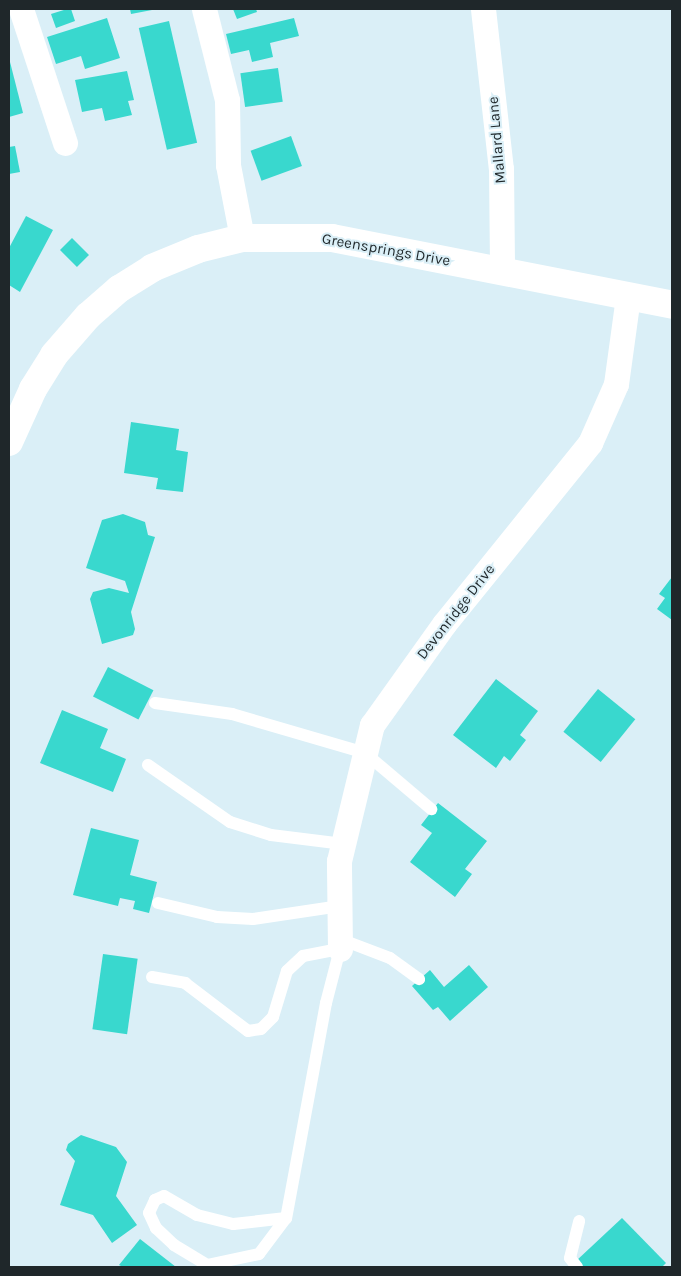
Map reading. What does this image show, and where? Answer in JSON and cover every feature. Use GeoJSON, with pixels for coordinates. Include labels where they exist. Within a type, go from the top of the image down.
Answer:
{"type":"FeatureCollection","features":[{"type":"Feature","properties":{"kind":"street"},"geometry":{"type":"LineString","coordinates":[[22,9],[65,143]]}},
{"type":"Feature","properties":{"kind":"street"},"geometry":{"type":"LineString","coordinates":[[204,9],[227,100],[228,165],[242,238]]}},
{"type":"Feature","properties":{"kind":"street","name":"Mallard Lane"},"geometry":{"type":"LineString","coordinates":[[483,9],[501,169],[502,271]]}},
{"type":"Feature","properties":{"kind":"street","name":"Greensprings Drive"},"geometry":{"type":"LineString","coordinates":[[9,442],[32,389],[54,355],[88,316],[119,289],[152,268],[198,249],[242,238],[332,238],[672,306]]}},
{"type":"Feature","properties":{"kind":"street","name":"Devonridge Drive"},"geometry":{"type":"LineString","coordinates":[[340,944],[340,861],[372,725],[444,624],[590,443],[616,384],[628,296]]}},
{"type":"Feature","properties":{"kind":"lane"},"geometry":{"type":"LineString","coordinates":[[155,703],[232,714],[365,753],[431,809]]}},
{"type":"Feature","properties":{"kind":"lane"},"geometry":{"type":"LineString","coordinates":[[148,765],[230,822],[271,835],[344,844]]}},
{"type":"Feature","properties":{"kind":"lane"},"geometry":{"type":"LineString","coordinates":[[158,903],[218,917],[253,919],[340,906]]}},
{"type":"Feature","properties":{"kind":"lane"},"geometry":{"type":"LineString","coordinates":[[152,977],[185,983],[248,1031],[261,1029],[273,1017],[287,971],[303,956],[340,944],[390,958],[419,979]]}},
{"type":"Feature","properties":{"kind":"lane"},"geometry":{"type":"LineString","coordinates":[[286,1218],[233,1224],[197,1215],[164,1196],[155,1200],[149,1213],[156,1228],[174,1245],[207,1265],[259,1254],[286,1218],[326,1002],[340,944]]}},
{"type":"Feature","properties":{"kind":"lane"},"geometry":{"type":"LineString","coordinates":[[577,1267],[570,1258],[579,1220]]}},
{"type":"Feature","properties":{"kind":"building"},"geometry":{"type":"Polygon","coordinates":[[[71,9],[75,21],[56,28],[51,14],[71,9]]]}},
{"type":"Feature","properties":{"kind":"building"},"geometry":{"type":"Polygon","coordinates":[[[130,9],[152,9],[152,10],[131,14],[130,9]]]}},
{"type":"Feature","properties":{"kind":"building"},"geometry":{"type":"Polygon","coordinates":[[[233,9],[256,9],[257,12],[237,19],[233,9]]]}},
{"type":"Feature","properties":{"kind":"building"},"geometry":{"type":"Polygon","coordinates":[[[107,18],[120,58],[85,69],[81,56],[56,64],[47,37],[107,18]]]}},
{"type":"Feature","properties":{"kind":"building"},"geometry":{"type":"Polygon","coordinates":[[[294,18],[299,36],[270,43],[273,57],[252,62],[249,50],[231,54],[226,34],[294,18]]]}},
{"type":"Feature","properties":{"kind":"building"},"geometry":{"type":"Polygon","coordinates":[[[169,21],[197,143],[167,150],[139,28],[169,21]]]}},
{"type":"Feature","properties":{"kind":"building"},"geometry":{"type":"Polygon","coordinates":[[[9,58],[23,113],[9,117],[9,58]]]}},
{"type":"Feature","properties":{"kind":"building"},"geometry":{"type":"Polygon","coordinates":[[[278,68],[283,102],[245,107],[240,73],[278,68]]]}},
{"type":"Feature","properties":{"kind":"building"},"geometry":{"type":"Polygon","coordinates":[[[127,71],[134,100],[128,101],[132,115],[105,121],[102,108],[82,112],[75,80],[127,71]]]}},
{"type":"Feature","properties":{"kind":"building"},"geometry":{"type":"Polygon","coordinates":[[[291,136],[302,166],[262,181],[251,151],[291,136]]]}},
{"type":"Feature","properties":{"kind":"building"},"geometry":{"type":"Polygon","coordinates":[[[15,146],[20,172],[9,174],[9,147],[15,146]]]}},
{"type":"Feature","properties":{"kind":"building"},"geometry":{"type":"Polygon","coordinates":[[[26,216],[53,230],[20,292],[9,285],[9,248],[26,216]]]}},
{"type":"Feature","properties":{"kind":"building"},"geometry":{"type":"Polygon","coordinates":[[[72,238],[89,255],[77,267],[60,250],[72,238]]]}},
{"type":"Feature","properties":{"kind":"building"},"geometry":{"type":"Polygon","coordinates":[[[131,422],[179,429],[176,450],[188,452],[183,492],[156,489],[158,478],[124,473],[131,422]]]}},
{"type":"Feature","properties":{"kind":"building"},"geometry":{"type":"Polygon","coordinates":[[[123,514],[145,522],[148,535],[155,537],[131,612],[135,629],[133,635],[102,644],[90,599],[93,592],[109,588],[129,593],[125,581],[86,568],[102,520],[123,514]]]}},
{"type":"Feature","properties":{"kind":"building"},"geometry":{"type":"Polygon","coordinates":[[[672,577],[672,620],[657,609],[665,598],[659,594],[672,577]]]}},
{"type":"Feature","properties":{"kind":"building"},"geometry":{"type":"Polygon","coordinates":[[[108,667],[153,690],[138,720],[93,696],[108,667]]]}},
{"type":"Feature","properties":{"kind":"building"},"geometry":{"type":"Polygon","coordinates":[[[496,679],[538,711],[520,735],[526,740],[510,761],[504,756],[496,768],[453,735],[496,679]]]}},
{"type":"Feature","properties":{"kind":"building"},"geometry":{"type":"Polygon","coordinates":[[[598,689],[635,719],[601,762],[563,732],[598,689]]]}},
{"type":"Feature","properties":{"kind":"building"},"geometry":{"type":"Polygon","coordinates":[[[62,710],[108,729],[100,748],[126,759],[113,792],[40,763],[62,710]]]}},
{"type":"Feature","properties":{"kind":"building"},"geometry":{"type":"Polygon","coordinates":[[[438,803],[487,841],[465,869],[472,874],[455,897],[410,862],[432,833],[421,825],[438,803]]]}},
{"type":"Feature","properties":{"kind":"building"},"geometry":{"type":"Polygon","coordinates":[[[91,828],[139,840],[130,875],[157,882],[149,913],[133,909],[135,901],[120,898],[118,906],[73,895],[91,828]]]}},
{"type":"Feature","properties":{"kind":"building"},"geometry":{"type":"Polygon","coordinates":[[[103,954],[138,959],[127,1034],[92,1029],[103,954]]]}},
{"type":"Feature","properties":{"kind":"building"},"geometry":{"type":"Polygon","coordinates":[[[469,965],[488,987],[450,1021],[438,1007],[433,1010],[412,986],[430,970],[444,987],[469,965]]]}},
{"type":"Feature","properties":{"kind":"building"},"geometry":{"type":"Polygon","coordinates":[[[81,1135],[116,1147],[127,1162],[116,1196],[137,1225],[112,1243],[93,1215],[60,1205],[75,1161],[66,1150],[68,1144],[81,1135]]]}},
{"type":"Feature","properties":{"kind":"building"},"geometry":{"type":"Polygon","coordinates":[[[622,1218],[666,1263],[662,1267],[582,1267],[576,1261],[622,1218]]]}},
{"type":"Feature","properties":{"kind":"building"},"geometry":{"type":"Polygon","coordinates":[[[140,1239],[176,1267],[123,1267],[119,1265],[140,1239]]]}}]}
